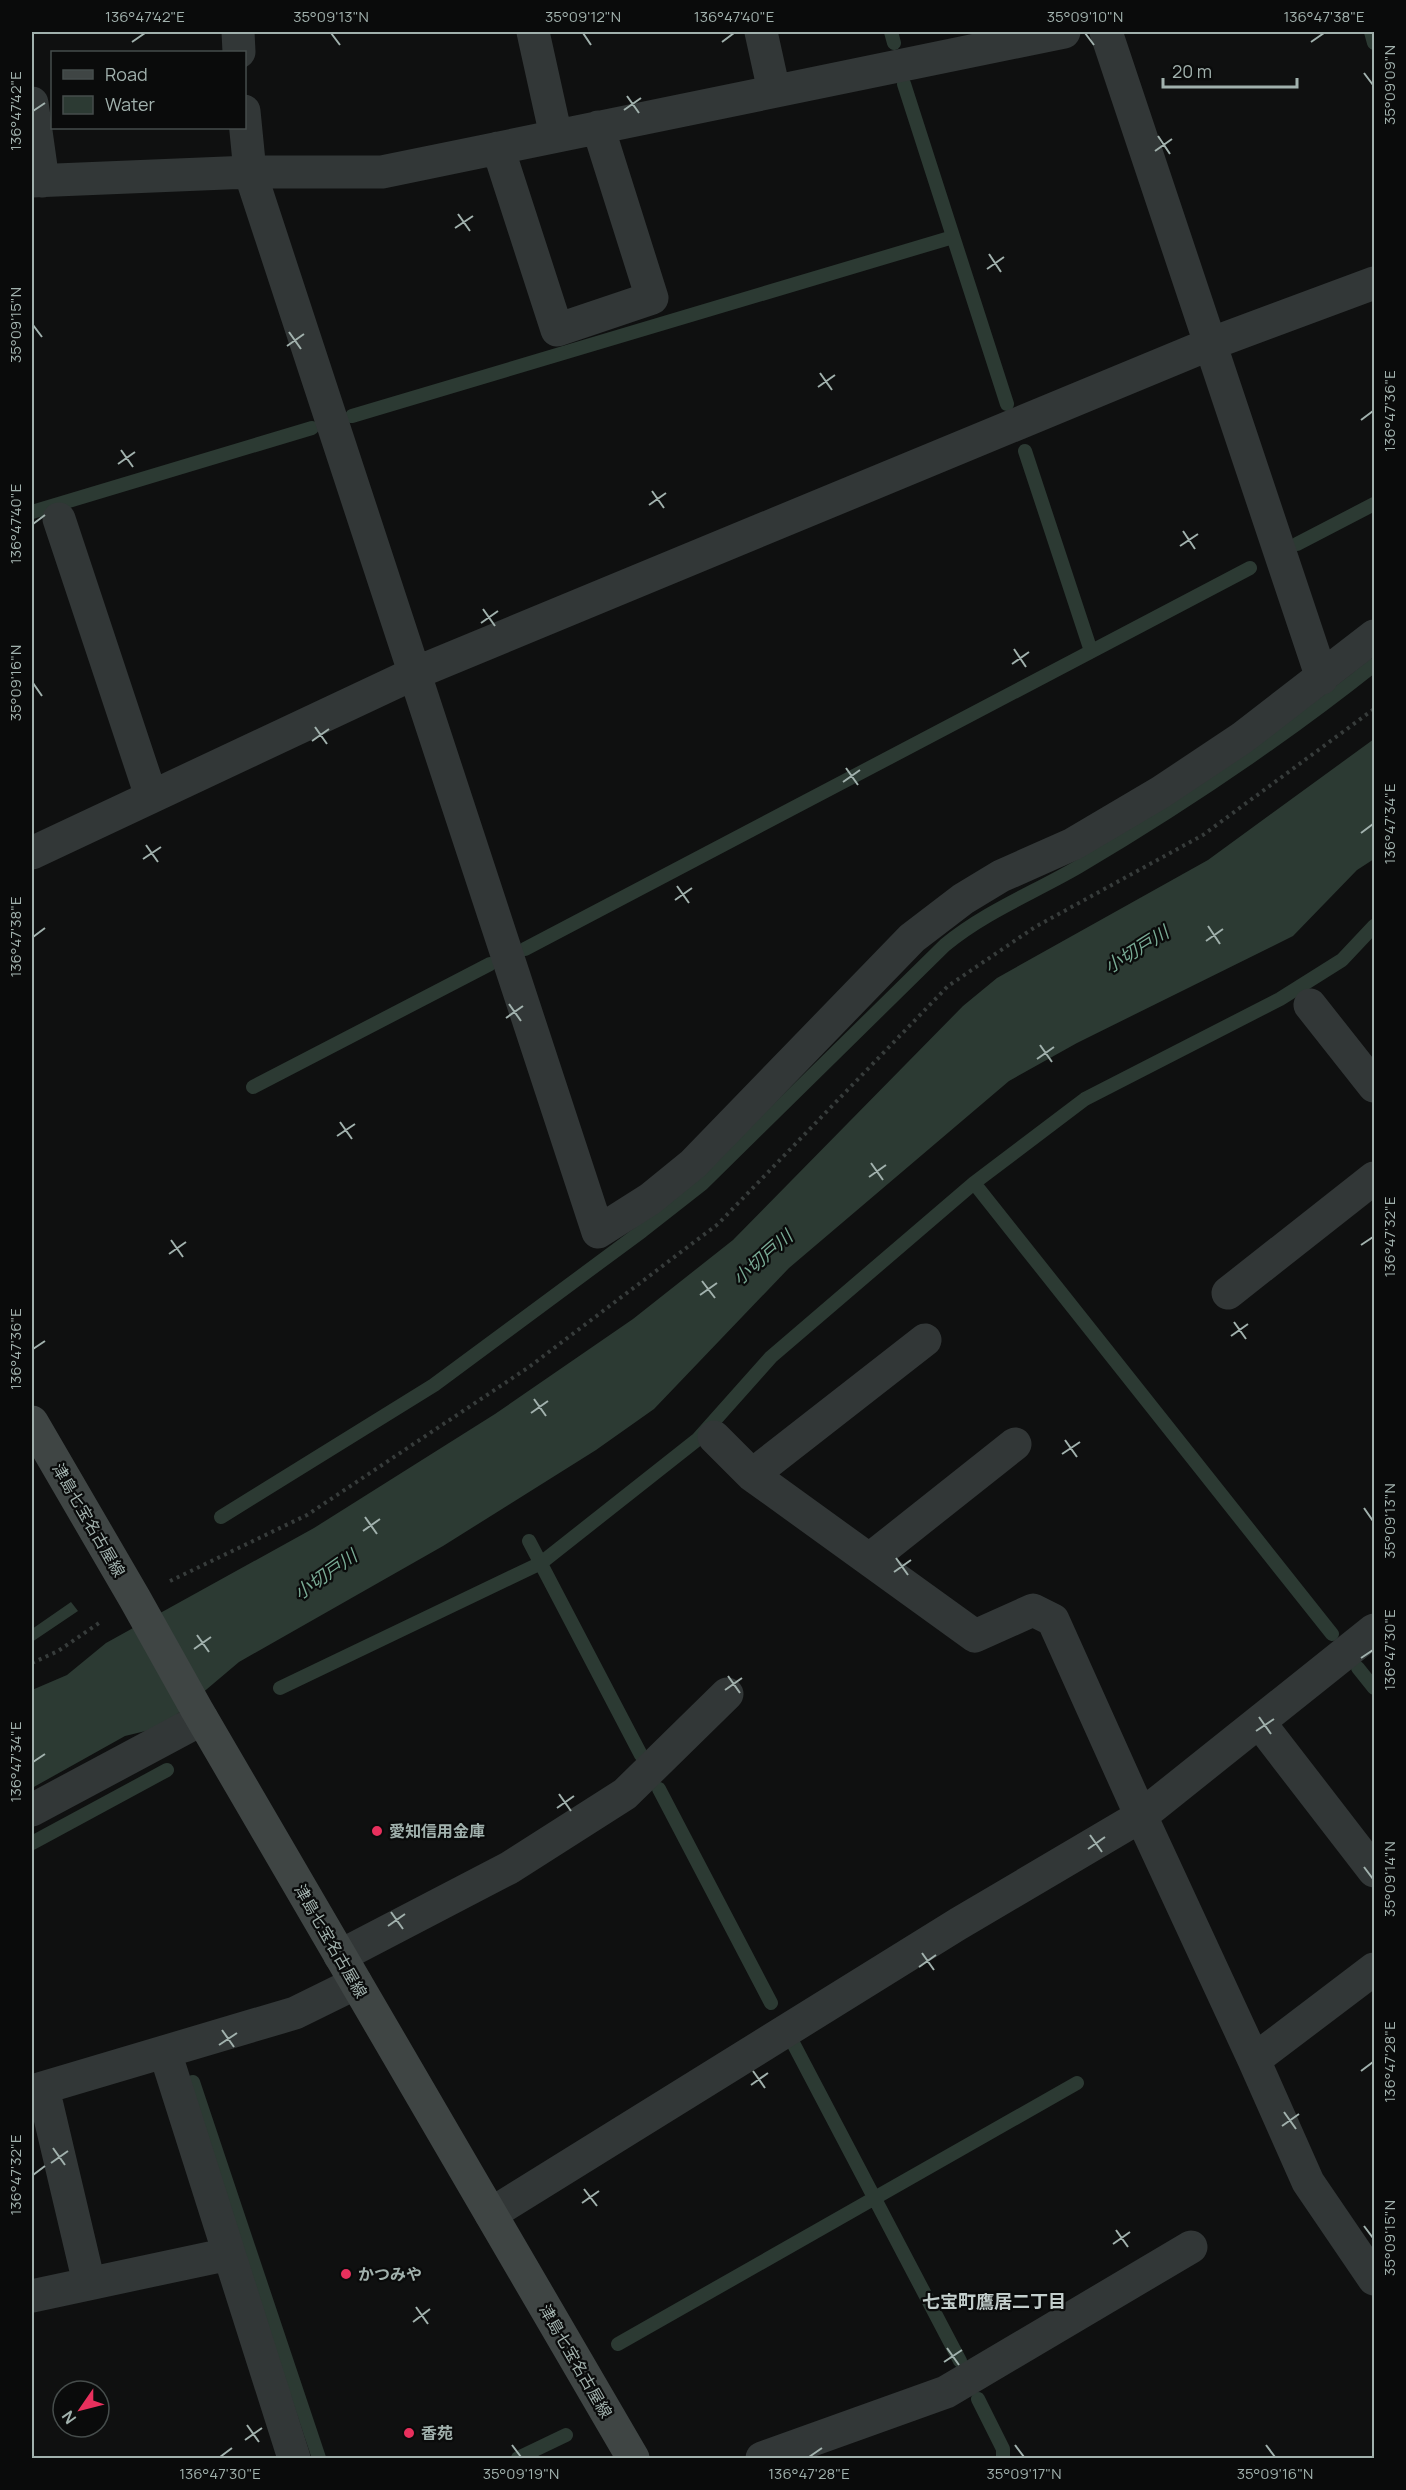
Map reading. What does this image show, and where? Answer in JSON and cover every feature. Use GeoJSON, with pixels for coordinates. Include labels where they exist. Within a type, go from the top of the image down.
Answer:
{"type":"FeatureCollection","features":[{"type":"Feature","properties":{"kind":"main road","name":"津島七宝名古屋線"},"geometry":{"type":"LineString","coordinates":[[32,1422],[633,2458]]}},
{"type":"Feature","properties":{"kind":"street"},"geometry":{"type":"LineString","coordinates":[[238,32],[239,51]]}},
{"type":"Feature","properties":{"kind":"street"},"geometry":{"type":"LineString","coordinates":[[533,32],[556,136]]}},
{"type":"Feature","properties":{"kind":"street"},"geometry":{"type":"LineString","coordinates":[[761,32],[774,91]]}},
{"type":"Feature","properties":{"kind":"street"},"geometry":{"type":"LineString","coordinates":[[32,103],[37,181],[250,172],[382,172],[1064,32]]}},
{"type":"Feature","properties":{"kind":"street"},"geometry":{"type":"LineString","coordinates":[[1106,32],[1322,678]]}},
{"type":"Feature","properties":{"kind":"street"},"geometry":{"type":"LineString","coordinates":[[498,148],[557,330],[652,298],[598,127]]}},
{"type":"Feature","properties":{"kind":"street"},"geometry":{"type":"LineString","coordinates":[[246,129],[250,172],[598,1232],[650,1199],[693,1164],[912,938],[963,899],[1001,876],[1073,844],[1161,792],[1242,738],[1374,636]]}},
{"type":"Feature","properties":{"kind":"street"},"geometry":{"type":"LineString","coordinates":[[32,853],[413,674],[1210,344],[1374,283]]}},
{"type":"Feature","properties":{"kind":"street"},"geometry":{"type":"LineString","coordinates":[[59,519],[152,796]]}},
{"type":"Feature","properties":{"kind":"street"},"geometry":{"type":"LineString","coordinates":[[1310,1005],[1374,1086]]}},
{"type":"Feature","properties":{"kind":"street"},"geometry":{"type":"LineString","coordinates":[[1228,1293],[1374,1178]]}},
{"type":"Feature","properties":{"kind":"street"},"geometry":{"type":"LineString","coordinates":[[752,1475],[925,1340]]}},
{"type":"Feature","properties":{"kind":"street"},"geometry":{"type":"LineString","coordinates":[[714,1437],[752,1475],[975,1636],[1033,1611],[1053,1620],[1308,2182],[1374,2279]]}},
{"type":"Feature","properties":{"kind":"street"},"geometry":{"type":"LineString","coordinates":[[870,1559],[1015,1444]]}},
{"type":"Feature","properties":{"kind":"street"},"geometry":{"type":"LineString","coordinates":[[491,2214],[958,1924],[1141,1816],[1374,1630]]}},
{"type":"Feature","properties":{"kind":"street"},"geometry":{"type":"LineString","coordinates":[[89,2283],[37,2090],[295,2013],[348,1969],[625,1794],[728,1694]]}},
{"type":"Feature","properties":{"kind":"street"},"geometry":{"type":"LineString","coordinates":[[32,1810],[200,1715]]}},
{"type":"Feature","properties":{"kind":"street"},"geometry":{"type":"LineString","coordinates":[[1259,1722],[1374,1871]]}},
{"type":"Feature","properties":{"kind":"street"},"geometry":{"type":"LineString","coordinates":[[1254,2060],[1374,1969]]}},
{"type":"Feature","properties":{"kind":"street"},"geometry":{"type":"LineString","coordinates":[[165,2052],[294,2458]]}},
{"type":"Feature","properties":{"kind":"street"},"geometry":{"type":"LineString","coordinates":[[762,2458],[946,2392],[1191,2247]]}},
{"type":"Feature","properties":{"kind":"street"},"geometry":{"type":"LineString","coordinates":[[32,2296],[229,2254]]}},
{"type":"Feature","properties":{"kind":"path"},"geometry":{"type":"LineString","coordinates":[[32,1663],[58,1651],[135,1599],[307,1515],[529,1367],[718,1224],[948,986],[1035,927],[1203,835],[1374,709]]}},
{"type":"Feature","properties":{"kind":"water","name":"小切戸川"},"geometry":{"type":"Polygon","coordinates":[[[1374,739],[1374,859],[1357,870],[1293,936],[1077,1043],[1009,1081],[789,1268],[654,1409],[596,1450],[443,1546],[239,1662],[162,1727],[125,1736],[32,1788],[32,1690],[67,1675],[106,1643],[314,1528],[495,1414],[633,1319],[733,1240],[963,1006],[997,978],[1208,860],[1374,739]]]}},
{"type":"Feature","properties":{"kind":"water"},"geometry":{"type":"Polygon","coordinates":[[[71,1602],[78,1611],[32,1642],[32,1629],[71,1602]]]}},
{"type":"Feature","properties":{"kind":"waterway"},"geometry":{"type":"LineString","coordinates":[[891,32],[894,43]]}},
{"type":"Feature","properties":{"kind":"waterway"},"geometry":{"type":"LineString","coordinates":[[1371,32],[1374,43]]}},
{"type":"Feature","properties":{"kind":"waterway"},"geometry":{"type":"LineString","coordinates":[[904,84],[1007,404]]}},
{"type":"Feature","properties":{"kind":"waterway"},"geometry":{"type":"LineString","coordinates":[[352,416],[953,237]]}},
{"type":"Feature","properties":{"kind":"waterway"},"geometry":{"type":"LineString","coordinates":[[32,512],[312,428]]}},
{"type":"Feature","properties":{"kind":"waterway"},"geometry":{"type":"LineString","coordinates":[[1025,451],[1091,651]]}},
{"type":"Feature","properties":{"kind":"waterway"},"geometry":{"type":"LineString","coordinates":[[1297,544],[1374,504]]}},
{"type":"Feature","properties":{"kind":"waterway"},"geometry":{"type":"LineString","coordinates":[[525,949],[1250,568]]}},
{"type":"Feature","properties":{"kind":"waterway"},"geometry":{"type":"LineString","coordinates":[[221,1517],[434,1385],[702,1184],[945,945],[960,933],[1078,867],[1155,820],[1267,745],[1374,665]]}},
{"type":"Feature","properties":{"kind":"waterway"},"geometry":{"type":"LineString","coordinates":[[280,1688],[541,1563],[698,1439],[771,1357],[974,1183],[1085,1099],[1280,999],[1342,960],[1374,926]]}},
{"type":"Feature","properties":{"kind":"waterway"},"geometry":{"type":"LineString","coordinates":[[253,1087],[490,964]]}},
{"type":"Feature","properties":{"kind":"waterway"},"geometry":{"type":"LineString","coordinates":[[974,1183],[1332,1634]]}},
{"type":"Feature","properties":{"kind":"waterway"},"geometry":{"type":"LineString","coordinates":[[529,1541],[641,1755]]}},
{"type":"Feature","properties":{"kind":"waterway"},"geometry":{"type":"LineString","coordinates":[[1358,1668],[1374,1688]]}},
{"type":"Feature","properties":{"kind":"waterway"},"geometry":{"type":"LineString","coordinates":[[32,1843],[167,1770]]}},
{"type":"Feature","properties":{"kind":"waterway"},"geometry":{"type":"LineString","coordinates":[[659,1789],[771,2003]]}},
{"type":"Feature","properties":{"kind":"waterway"},"geometry":{"type":"LineString","coordinates":[[792,2041],[960,2361]]}},
{"type":"Feature","properties":{"kind":"waterway"},"geometry":{"type":"LineString","coordinates":[[193,2082],[319,2458]]}},
{"type":"Feature","properties":{"kind":"waterway"},"geometry":{"type":"LineString","coordinates":[[618,2344],[1077,2083]]}},
{"type":"Feature","properties":{"kind":"waterway"},"geometry":{"type":"LineString","coordinates":[[978,2399],[1003,2449],[1003,2458]]}},
{"type":"Feature","properties":{"kind":"waterway"},"geometry":{"type":"LineString","coordinates":[[518,2458],[566,2435]]}},
{"type":"Feature","properties":{"kind":"place","name":"愛知信用金庫"},"geometry":{"type":"Point","coordinates":[377,1831]}},
{"type":"Feature","properties":{"kind":"place","name":"かつみや"},"geometry":{"type":"Point","coordinates":[346,2274]}},
{"type":"Feature","properties":{"kind":"place","name":"香苑"},"geometry":{"type":"Point","coordinates":[409,2433]}},
{"type":"Feature","properties":{"kind":"district","name":"七宝町鷹居二丁目"},"geometry":{"type":"Point","coordinates":[994,2301]}}]}
